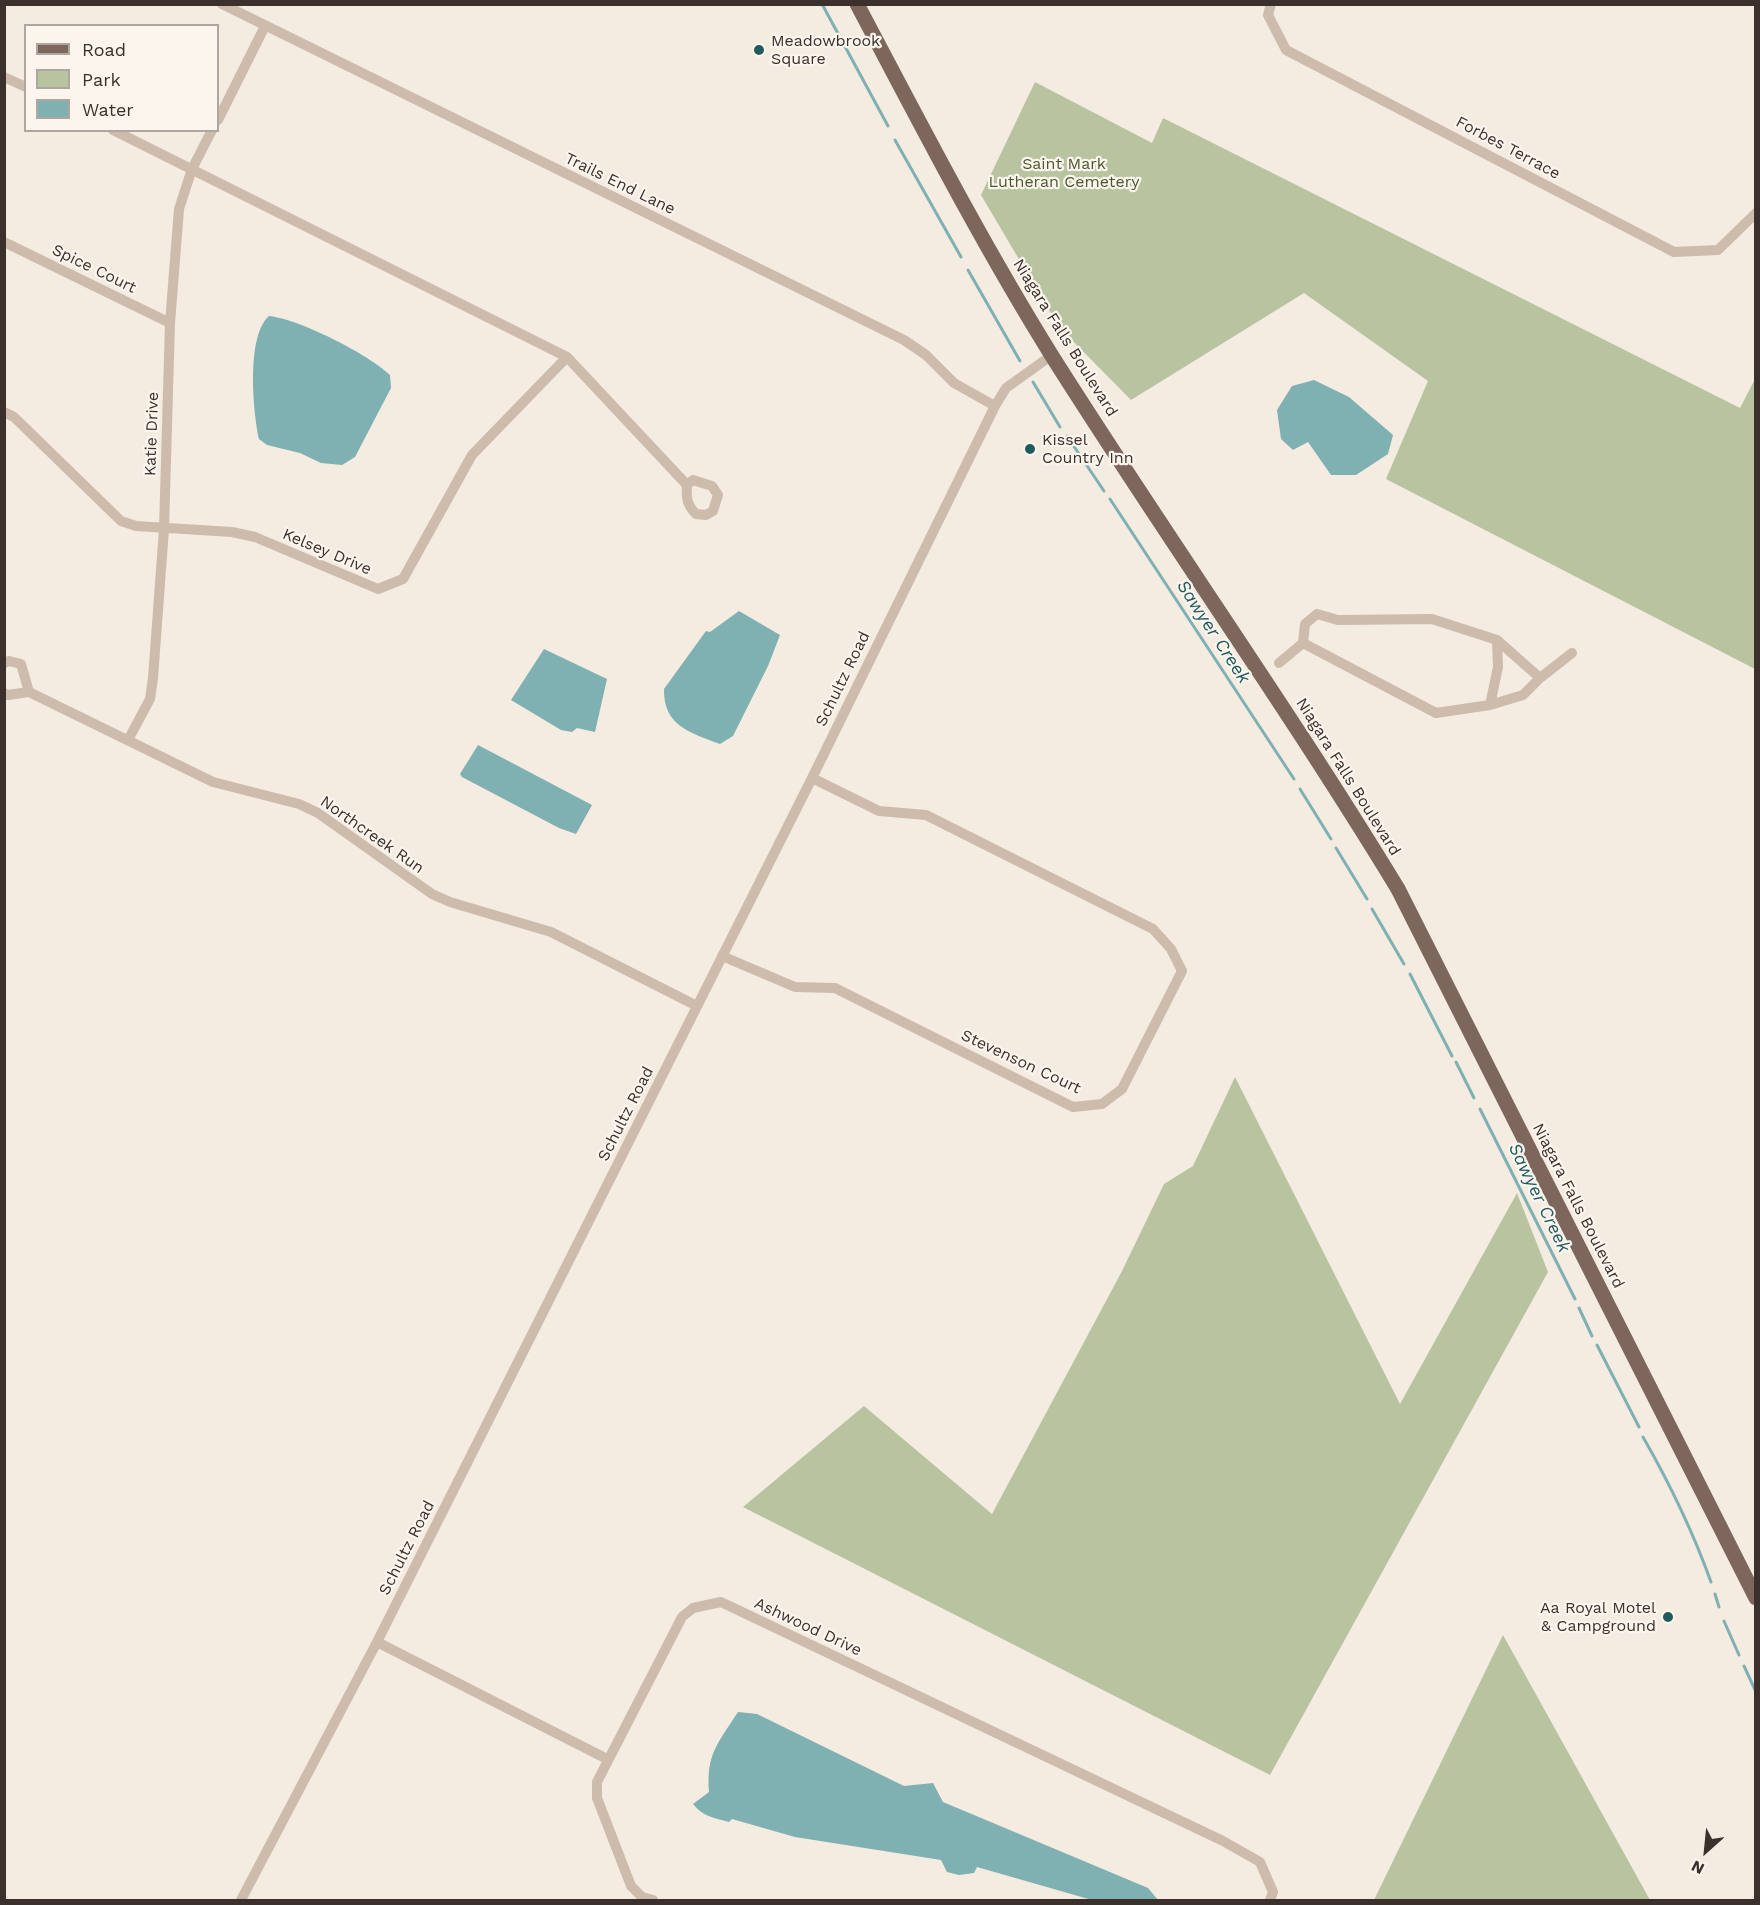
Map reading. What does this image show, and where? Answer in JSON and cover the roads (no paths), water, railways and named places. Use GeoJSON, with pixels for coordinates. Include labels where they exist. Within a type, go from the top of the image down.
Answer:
{"type":"FeatureCollection","features":[{"type":"Feature","properties":{"kind":"main road","name":"Niagara Falls Boulevard"},"geometry":{"type":"LineString","coordinates":[[857,4],[989,249],[1052,355],[1346,804],[1398,890],[1755,1598]]}},
{"type":"Feature","properties":{"kind":"street","name":"Trails End Lane"},"geometry":{"type":"LineString","coordinates":[[222,4],[904,340],[926,355],[954,383],[995,406]]}},
{"type":"Feature","properties":{"kind":"street","name":"Forbes Terrace"},"geometry":{"type":"LineString","coordinates":[[1271,4],[1268,15],[1286,50],[1674,252],[1718,250],[1755,213]]}},
{"type":"Feature","properties":{"kind":"street"},"geometry":{"type":"LineString","coordinates":[[219,118],[265,26]]}},
{"type":"Feature","properties":{"kind":"street"},"geometry":{"type":"LineString","coordinates":[[4,77],[24,86]]}},
{"type":"Feature","properties":{"kind":"street"},"geometry":{"type":"LineString","coordinates":[[117,132],[567,357],[687,485]]}},
{"type":"Feature","properties":{"kind":"street","name":"Katie Drive"},"geometry":{"type":"LineString","coordinates":[[128,740],[150,699],[164,529],[170,323],[179,209],[192,169],[211,132]]}},
{"type":"Feature","properties":{"kind":"street","name":"Spice Court"},"geometry":{"type":"LineString","coordinates":[[4,242],[170,323]]}},
{"type":"Feature","properties":{"kind":"street","name":"Schultz Road"},"geometry":{"type":"LineString","coordinates":[[241,1900],[377,1642],[812,778],[995,406],[1006,388],[1052,355]]}},
{"type":"Feature","properties":{"kind":"street","name":"Kelsey Drive"},"geometry":{"type":"LineString","coordinates":[[4,412],[14,417],[121,521],[135,526],[232,532],[255,537],[378,589],[403,579],[472,455],[567,357]]}},
{"type":"Feature","properties":{"kind":"street"},"geometry":{"type":"LineString","coordinates":[[1279,663],[1303,644],[1305,624],[1317,614],[1338,620],[1432,619],[1497,640],[1540,678]]}},
{"type":"Feature","properties":{"kind":"street"},"geometry":{"type":"LineString","coordinates":[[1490,705],[1498,667],[1497,640]]}},
{"type":"Feature","properties":{"kind":"street"},"geometry":{"type":"LineString","coordinates":[[1303,644],[1436,713],[1490,705],[1523,694],[1572,653]]}},
{"type":"Feature","properties":{"kind":"street"},"geometry":{"type":"LineString","coordinates":[[4,663],[9,661],[21,664],[28,692]]}},
{"type":"Feature","properties":{"kind":"street","name":"Northcreek Run"},"geometry":{"type":"LineString","coordinates":[[4,693],[8,695],[28,692],[213,782],[299,804],[318,813],[432,894],[450,902],[551,932],[697,1006]]}},
{"type":"Feature","properties":{"kind":"street","name":"Stevenson Court"},"geometry":{"type":"LineString","coordinates":[[722,956],[795,987],[835,988],[1073,1107],[1102,1104],[1122,1089],[1182,971],[1171,949],[1153,929],[926,816],[879,812],[812,778]]}},
{"type":"Feature","properties":{"kind":"street","name":"Ashwood Drive"},"geometry":{"type":"LineString","coordinates":[[654,1900],[642,1897],[631,1886],[597,1798],[597,1782],[682,1617],[693,1608],[721,1602],[1223,1841],[1260,1862],[1273,1892],[1270,1900]]}},
{"type":"Feature","properties":{"kind":"street"},"geometry":{"type":"LineString","coordinates":[[377,1642],[607,1759]]}},
{"type":"Feature","properties":{"kind":"water"},"geometry":{"type":"Polygon","coordinates":[[[269,316],[315,330],[366,357],[390,375],[391,388],[355,457],[342,465],[321,463],[300,453],[267,445],[259,439],[253,393],[254,356],[262,326],[269,316]]]}},
{"type":"Feature","properties":{"kind":"water"},"geometry":{"type":"Polygon","coordinates":[[[1314,380],[1349,397],[1393,435],[1388,454],[1356,475],[1331,475],[1308,442],[1293,450],[1281,439],[1277,410],[1292,386],[1314,380]]]}},
{"type":"Feature","properties":{"kind":"water"},"geometry":{"type":"Polygon","coordinates":[[[739,611],[780,635],[768,666],[733,736],[720,744],[689,732],[674,720],[668,712],[664,689],[706,631],[710,632],[739,611]]]}},
{"type":"Feature","properties":{"kind":"water"},"geometry":{"type":"Polygon","coordinates":[[[544,649],[607,679],[595,732],[577,728],[572,732],[561,730],[511,700],[544,649]]]}},
{"type":"Feature","properties":{"kind":"water"},"geometry":{"type":"Polygon","coordinates":[[[478,745],[592,805],[576,834],[559,828],[462,777],[460,774],[478,745]]]}},
{"type":"Feature","properties":{"kind":"water"},"geometry":{"type":"Polygon","coordinates":[[[738,1712],[757,1714],[904,1786],[933,1783],[943,1802],[1148,1888],[1158,1900],[1092,1900],[977,1867],[974,1873],[959,1875],[947,1872],[941,1860],[795,1837],[732,1819],[729,1822],[709,1816],[693,1804],[709,1792],[709,1768],[715,1749],[738,1712]]]}},
{"type":"Feature","properties":{"kind":"waterway","name":"Sawyer Creek"},"geometry":{"type":"LineString","coordinates":[[822,4],[888,126]]}},
{"type":"Feature","properties":{"kind":"waterway","name":"Sawyer Creek"},"geometry":{"type":"LineString","coordinates":[[895,140],[961,257]]}},
{"type":"Feature","properties":{"kind":"waterway","name":"Sawyer Creek"},"geometry":{"type":"LineString","coordinates":[[968,270],[1020,361]]}},
{"type":"Feature","properties":{"kind":"waterway","name":"Sawyer Creek"},"geometry":{"type":"LineString","coordinates":[[1033,382],[1060,427]]}},
{"type":"Feature","properties":{"kind":"waterway","name":"Sawyer Creek"},"geometry":{"type":"LineString","coordinates":[[1067,436],[1104,491]]}},
{"type":"Feature","properties":{"kind":"waterway","name":"Sawyer Creek"},"geometry":{"type":"LineString","coordinates":[[1110,499],[1294,779]]}},
{"type":"Feature","properties":{"kind":"waterway","name":"Sawyer Creek"},"geometry":{"type":"LineString","coordinates":[[1300,789],[1331,839]]}},
{"type":"Feature","properties":{"kind":"waterway","name":"Sawyer Creek"},"geometry":{"type":"LineString","coordinates":[[1336,848],[1367,899]]}},
{"type":"Feature","properties":{"kind":"waterway","name":"Sawyer Creek"},"geometry":{"type":"LineString","coordinates":[[1372,909],[1404,964]]}},
{"type":"Feature","properties":{"kind":"waterway","name":"Sawyer Creek"},"geometry":{"type":"LineString","coordinates":[[1410,974],[1452,1056]]}},
{"type":"Feature","properties":{"kind":"waterway","name":"Sawyer Creek"},"geometry":{"type":"LineString","coordinates":[[1456,1062],[1474,1098]]}},
{"type":"Feature","properties":{"kind":"waterway","name":"Sawyer Creek"},"geometry":{"type":"LineString","coordinates":[[1480,1109],[1575,1299]]}},
{"type":"Feature","properties":{"kind":"waterway","name":"Sawyer Creek"},"geometry":{"type":"LineString","coordinates":[[1579,1308],[1592,1336]]}},
{"type":"Feature","properties":{"kind":"waterway","name":"Sawyer Creek"},"geometry":{"type":"LineString","coordinates":[[1597,1345],[1639,1427]]}},
{"type":"Feature","properties":{"kind":"waterway","name":"Sawyer Creek"},"geometry":{"type":"LineString","coordinates":[[1643,1437],[1680,1508],[1711,1582]]}},
{"type":"Feature","properties":{"kind":"waterway","name":"Sawyer Creek"},"geometry":{"type":"LineString","coordinates":[[1715,1594],[1719,1607]]}},
{"type":"Feature","properties":{"kind":"waterway","name":"Sawyer Creek"},"geometry":{"type":"LineString","coordinates":[[1724,1621],[1739,1655]]}},
{"type":"Feature","properties":{"kind":"waterway","name":"Sawyer Creek"},"geometry":{"type":"LineString","coordinates":[[1744,1666],[1756,1692]]}},
{"type":"Feature","properties":{"kind":"place","name":"Meadowbrook Square"},"geometry":{"type":"Point","coordinates":[759,50]}},
{"type":"Feature","properties":{"kind":"place","name":"Kissel Country Inn"},"geometry":{"type":"Point","coordinates":[1030,449]}},
{"type":"Feature","properties":{"kind":"place","name":"Aa Royal Motel & Campground"},"geometry":{"type":"Point","coordinates":[1668,1617]}},
{"type":"Feature","properties":{"kind":"park label","name":"Saint Mark Lutheran Cemetery"},"geometry":{"type":"Point","coordinates":[1064,173]}}]}
